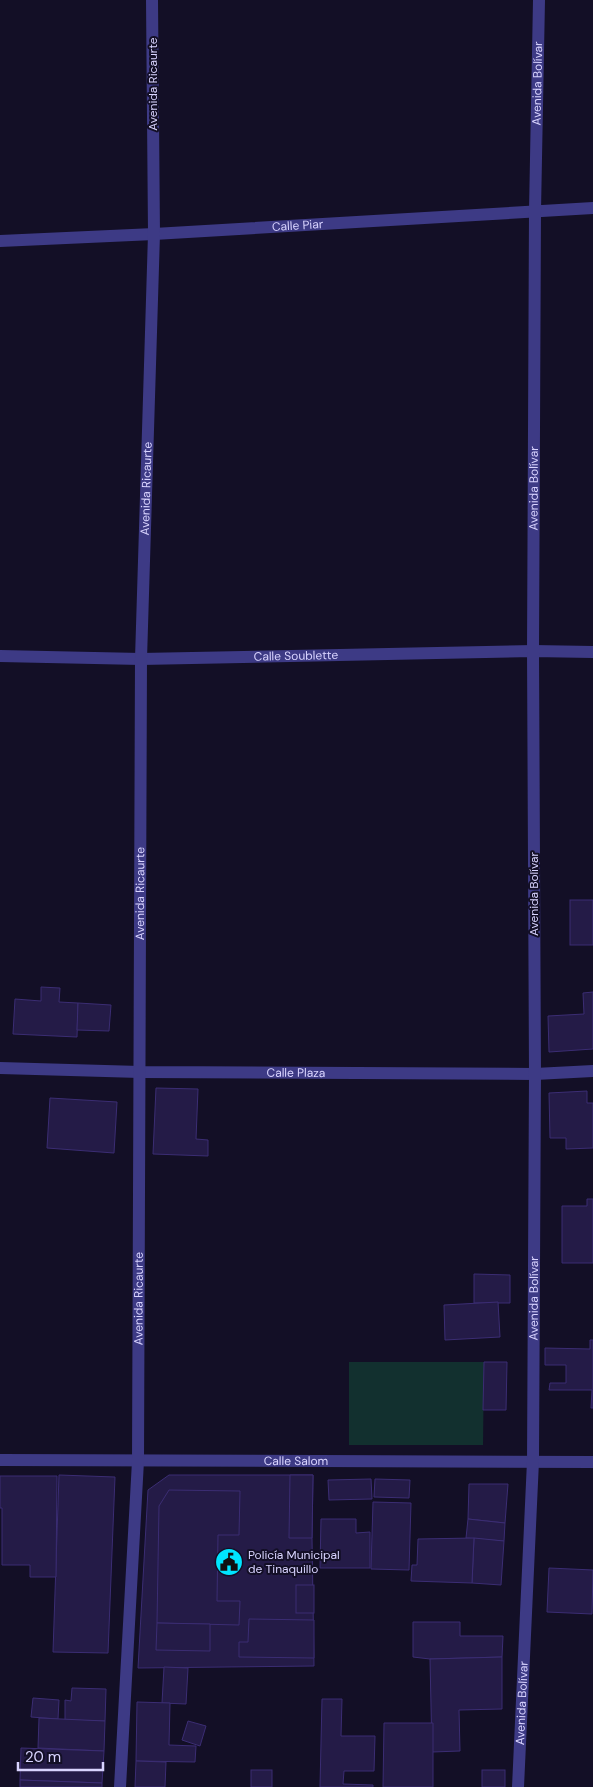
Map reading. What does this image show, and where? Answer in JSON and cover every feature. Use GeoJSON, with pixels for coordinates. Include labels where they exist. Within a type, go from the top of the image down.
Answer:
{"type":"FeatureCollection","features":[{"type":"Feature","properties":{"kind":"street","name":"Avenida Ricaurte"},"geometry":{"type":"LineString","coordinates":[[120,1787],[138,1461],[141,658],[154,234],[152,0]]}},
{"type":"Feature","properties":{"kind":"street","name":"Avenida Bolívar"},"geometry":{"type":"LineString","coordinates":[[518,1787],[533,1461],[535,1074],[533,652],[535,211],[539,0]]}},
{"type":"Feature","properties":{"kind":"street","name":"Calle Piar"},"geometry":{"type":"LineString","coordinates":[[0,241],[154,234],[593,208]]}},
{"type":"Feature","properties":{"kind":"street","name":"Calle Soublette"},"geometry":{"type":"LineString","coordinates":[[0,656],[141,658],[593,652]]}},
{"type":"Feature","properties":{"kind":"street","name":"Calle Plaza"},"geometry":{"type":"LineString","coordinates":[[0,1068],[140,1072],[535,1074],[593,1071]]}},
{"type":"Feature","properties":{"kind":"street","name":"Calle Salom"},"geometry":{"type":"LineString","coordinates":[[0,1460],[593,1462]]}},
{"type":"Feature","properties":{"kind":"green space"},"geometry":{"type":"Polygon","coordinates":[[[349,1362],[484,1362],[483,1445],[349,1445],[349,1362]]]}},
{"type":"Feature","properties":{"kind":"building"},"geometry":{"type":"Polygon","coordinates":[[[570,900],[593,900],[593,945],[570,945],[570,900]]]}},
{"type":"Feature","properties":{"kind":"building"},"geometry":{"type":"Polygon","coordinates":[[[41,987],[60,988],[59,1002],[78,1003],[77,1037],[13,1034],[15,999],[41,1001],[41,987]]]}},
{"type":"Feature","properties":{"kind":"building"},"geometry":{"type":"Polygon","coordinates":[[[593,992],[593,1049],[549,1052],[548,1016],[584,1014],[583,993],[593,992]]]}},
{"type":"Feature","properties":{"kind":"building"},"geometry":{"type":"Polygon","coordinates":[[[78,1003],[111,1005],[109,1031],[77,1030],[78,1003]]]}},
{"type":"Feature","properties":{"kind":"building"},"geometry":{"type":"Polygon","coordinates":[[[156,1088],[198,1089],[196,1139],[208,1140],[208,1156],[153,1154],[156,1088]]]}},
{"type":"Feature","properties":{"kind":"building"},"geometry":{"type":"Polygon","coordinates":[[[587,1091],[587,1103],[593,1103],[593,1148],[566,1149],[566,1138],[550,1138],[549,1093],[587,1091]]]}},
{"type":"Feature","properties":{"kind":"building"},"geometry":{"type":"Polygon","coordinates":[[[50,1098],[117,1102],[114,1153],[47,1148],[50,1098]]]}},
{"type":"Feature","properties":{"kind":"building"},"geometry":{"type":"Polygon","coordinates":[[[587,1199],[593,1199],[593,1263],[562,1263],[562,1206],[587,1206],[587,1199]]]}},
{"type":"Feature","properties":{"kind":"building"},"geometry":{"type":"Polygon","coordinates":[[[474,1274],[510,1275],[510,1303],[474,1303],[474,1274]]]}},
{"type":"Feature","properties":{"kind":"building"},"geometry":{"type":"Polygon","coordinates":[[[498,1302],[500,1337],[445,1340],[444,1305],[498,1302]]]}},
{"type":"Feature","properties":{"kind":"building"},"geometry":{"type":"Polygon","coordinates":[[[590,1340],[593,1340],[593,1408],[591,1408],[592,1390],[549,1390],[550,1383],[566,1383],[566,1365],[545,1365],[545,1348],[590,1349],[590,1340]]]}},
{"type":"Feature","properties":{"kind":"building"},"geometry":{"type":"Polygon","coordinates":[[[484,1362],[507,1362],[506,1410],[483,1410],[484,1362]]]}},
{"type":"Feature","properties":{"kind":"building"},"geometry":{"type":"Polygon","coordinates":[[[59,1475],[115,1477],[108,1653],[53,1652],[59,1475]]]}},
{"type":"Feature","properties":{"kind":"building","name":"Policía Municipal de Tinaquillo"},"geometry":{"type":"Polygon","coordinates":[[[169,1475],[313,1475],[314,1666],[138,1668],[148,1490],[169,1475]]]}},
{"type":"Feature","properties":{"kind":"building"},"geometry":{"type":"Polygon","coordinates":[[[290,1475],[313,1475],[312,1538],[289,1538],[290,1475]]]}},
{"type":"Feature","properties":{"kind":"building"},"geometry":{"type":"Polygon","coordinates":[[[0,1476],[57,1476],[56,1577],[30,1577],[30,1565],[2,1565],[0,1476]]]}},
{"type":"Feature","properties":{"kind":"building"},"geometry":{"type":"Polygon","coordinates":[[[371,1479],[372,1499],[329,1500],[328,1480],[371,1479]]]}},
{"type":"Feature","properties":{"kind":"building"},"geometry":{"type":"Polygon","coordinates":[[[375,1479],[410,1480],[409,1498],[374,1497],[375,1479]]]}},
{"type":"Feature","properties":{"kind":"building"},"geometry":{"type":"Polygon","coordinates":[[[469,1484],[508,1484],[505,1523],[468,1519],[469,1484]]]}},
{"type":"Feature","properties":{"kind":"building"},"geometry":{"type":"Polygon","coordinates":[[[169,1490],[240,1491],[239,1535],[218,1535],[217,1601],[240,1601],[239,1625],[157,1623],[159,1506],[169,1490]]]}},
{"type":"Feature","properties":{"kind":"building"},"geometry":{"type":"Polygon","coordinates":[[[373,1502],[411,1503],[409,1570],[371,1569],[373,1502]]]}},
{"type":"Feature","properties":{"kind":"building"},"geometry":{"type":"Polygon","coordinates":[[[321,1519],[356,1519],[356,1533],[370,1532],[370,1568],[320,1568],[321,1519]]]}},
{"type":"Feature","properties":{"kind":"building"},"geometry":{"type":"Polygon","coordinates":[[[468,1519],[505,1523],[504,1541],[466,1538],[468,1519]]]}},
{"type":"Feature","properties":{"kind":"building"},"geometry":{"type":"Polygon","coordinates":[[[474,1538],[504,1541],[501,1585],[472,1583],[474,1538]]]}},
{"type":"Feature","properties":{"kind":"building"},"geometry":{"type":"Polygon","coordinates":[[[474,1538],[472,1583],[411,1581],[412,1565],[417,1565],[418,1539],[474,1538]]]}},
{"type":"Feature","properties":{"kind":"building"},"geometry":{"type":"Polygon","coordinates":[[[549,1568],[593,1570],[592,1614],[547,1612],[549,1568]]]}},
{"type":"Feature","properties":{"kind":"building"},"geometry":{"type":"Polygon","coordinates":[[[296,1585],[314,1585],[314,1613],[296,1613],[296,1585]]]}},
{"type":"Feature","properties":{"kind":"building"},"geometry":{"type":"Polygon","coordinates":[[[249,1619],[314,1620],[314,1658],[239,1657],[239,1642],[248,1642],[249,1619]]]}},
{"type":"Feature","properties":{"kind":"building"},"geometry":{"type":"Polygon","coordinates":[[[413,1622],[460,1622],[460,1636],[503,1636],[502,1657],[430,1659],[413,1657],[413,1622]]]}},
{"type":"Feature","properties":{"kind":"building"},"geometry":{"type":"Polygon","coordinates":[[[157,1623],[210,1624],[210,1651],[156,1650],[157,1623]]]}},
{"type":"Feature","properties":{"kind":"building"},"geometry":{"type":"Polygon","coordinates":[[[502,1657],[502,1709],[459,1710],[460,1751],[432,1752],[430,1659],[502,1657]]]}},
{"type":"Feature","properties":{"kind":"building"},"geometry":{"type":"Polygon","coordinates":[[[164,1667],[188,1668],[186,1704],[162,1703],[164,1667]]]}},
{"type":"Feature","properties":{"kind":"building"},"geometry":{"type":"Polygon","coordinates":[[[72,1688],[106,1689],[105,1721],[65,1720],[65,1700],[71,1701],[72,1688]]]}},
{"type":"Feature","properties":{"kind":"building"},"geometry":{"type":"Polygon","coordinates":[[[33,1698],[59,1700],[58,1719],[31,1717],[33,1698]]]}},
{"type":"Feature","properties":{"kind":"building"},"geometry":{"type":"Polygon","coordinates":[[[322,1699],[342,1699],[341,1736],[375,1736],[374,1771],[344,1771],[343,1784],[373,1785],[373,1787],[320,1787],[322,1699]]]}},
{"type":"Feature","properties":{"kind":"building"},"geometry":{"type":"Polygon","coordinates":[[[137,1702],[170,1703],[169,1745],[196,1746],[195,1762],[136,1761],[137,1702]]]}},
{"type":"Feature","properties":{"kind":"building"},"geometry":{"type":"Polygon","coordinates":[[[39,1718],[105,1721],[104,1751],[38,1748],[39,1718]]]}},
{"type":"Feature","properties":{"kind":"building"},"geometry":{"type":"Polygon","coordinates":[[[188,1721],[206,1726],[200,1746],[182,1740],[188,1721]]]}},
{"type":"Feature","properties":{"kind":"building"},"geometry":{"type":"Polygon","coordinates":[[[384,1723],[433,1723],[433,1787],[383,1787],[384,1723]]]}},
{"type":"Feature","properties":{"kind":"building"},"geometry":{"type":"Polygon","coordinates":[[[21,1748],[104,1751],[102,1783],[20,1780],[21,1748]]]}},
{"type":"Feature","properties":{"kind":"building"},"geometry":{"type":"Polygon","coordinates":[[[136,1761],[166,1762],[165,1787],[135,1787],[136,1761]]]}},
{"type":"Feature","properties":{"kind":"building"},"geometry":{"type":"Polygon","coordinates":[[[251,1770],[272,1770],[272,1787],[251,1787],[251,1770]]]}},
{"type":"Feature","properties":{"kind":"building"},"geometry":{"type":"Polygon","coordinates":[[[482,1770],[505,1770],[505,1787],[482,1787],[482,1770]]]}},
{"type":"Feature","properties":{"kind":"building"},"geometry":{"type":"Polygon","coordinates":[[[20,1780],[102,1783],[102,1787],[20,1787],[20,1780]]]}},
{"type":"Feature","properties":{"kind":"place","name":"Policía Municipal de Tinaquillo"},"geometry":{"type":"Point","coordinates":[229,1562]}}]}
